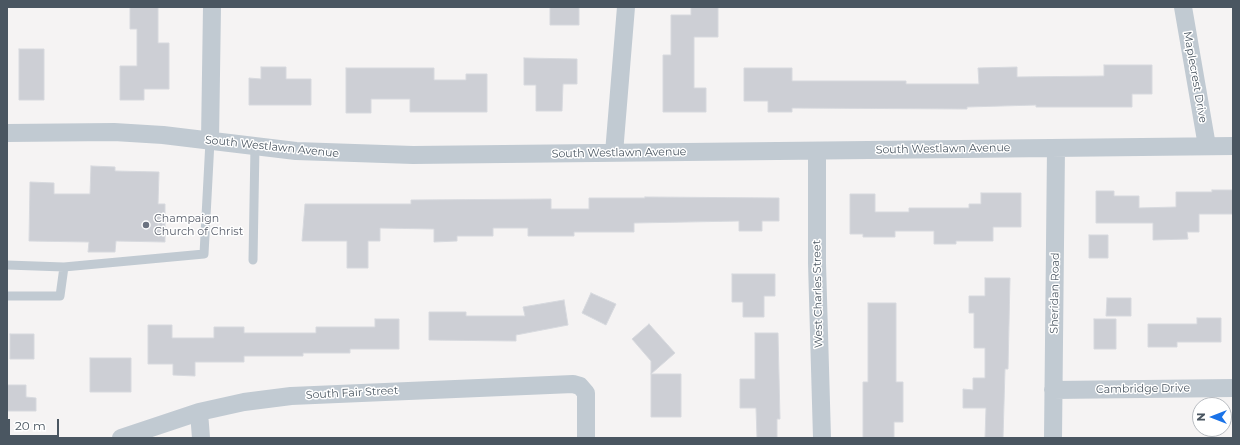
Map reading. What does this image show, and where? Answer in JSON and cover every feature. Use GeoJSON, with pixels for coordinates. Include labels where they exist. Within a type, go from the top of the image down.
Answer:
{"type":"FeatureCollection","features":[{"type":"Feature","properties":{"kind":"street"},"geometry":{"type":"LineString","coordinates":[[210,141],[212,7]]}},
{"type":"Feature","properties":{"kind":"street"},"geometry":{"type":"LineString","coordinates":[[614,153],[626,7]]}},
{"type":"Feature","properties":{"kind":"street","name":"Maplecrest Drive"},"geometry":{"type":"LineString","coordinates":[[1183,7],[1207,146]]}},
{"type":"Feature","properties":{"kind":"street","name":"South Westlawn Avenue"},"geometry":{"type":"LineString","coordinates":[[7,133],[114,132],[296,151],[354,154],[614,153],[1233,146]]}},
{"type":"Feature","properties":{"kind":"street","name":"Sheridan Road"},"geometry":{"type":"LineString","coordinates":[[1053,438],[1056,148]]}},
{"type":"Feature","properties":{"kind":"street","name":"West Charles Street"},"geometry":{"type":"LineString","coordinates":[[817,151],[817,263],[822,438]]}},
{"type":"Feature","properties":{"kind":"street","name":"South Fair Street"},"geometry":{"type":"LineString","coordinates":[[121,438],[199,412],[244,402],[291,396],[573,384],[580,386],[586,393],[586,438]]}},
{"type":"Feature","properties":{"kind":"street","name":"Cambridge Drive"},"geometry":{"type":"LineString","coordinates":[[1054,390],[1233,388]]}},
{"type":"Feature","properties":{"kind":"street"},"geometry":{"type":"LineString","coordinates":[[199,412],[201,438]]}},
{"type":"Feature","properties":{"kind":"lane"},"geometry":{"type":"LineString","coordinates":[[7,265],[64,267],[204,254],[210,141]]}},
{"type":"Feature","properties":{"kind":"lane"},"geometry":{"type":"LineString","coordinates":[[253,260],[255,146]]}},
{"type":"Feature","properties":{"kind":"lane"},"geometry":{"type":"LineString","coordinates":[[7,296],[60,296],[64,267]]}},
{"type":"Feature","properties":{"kind":"building"},"geometry":{"type":"Polygon","coordinates":[[[130,7],[158,7],[158,43],[169,43],[169,89],[144,89],[144,100],[120,100],[120,66],[137,66],[137,29],[130,29],[130,7]]]}},
{"type":"Feature","properties":{"kind":"building"},"geometry":{"type":"Polygon","coordinates":[[[550,7],[579,7],[579,25],[550,25],[550,7]]]}},
{"type":"Feature","properties":{"kind":"building"},"geometry":{"type":"Polygon","coordinates":[[[691,7],[718,7],[718,37],[694,37],[694,88],[706,88],[706,112],[663,112],[663,55],[671,55],[671,15],[691,15],[691,7]]]}},
{"type":"Feature","properties":{"kind":"building"},"geometry":{"type":"Polygon","coordinates":[[[19,49],[44,49],[44,100],[19,100],[19,49]]]}},
{"type":"Feature","properties":{"kind":"building"},"geometry":{"type":"Polygon","coordinates":[[[524,58],[577,59],[577,84],[563,84],[562,111],[536,111],[536,85],[524,85],[524,58]]]}},
{"type":"Feature","properties":{"kind":"building"},"geometry":{"type":"Polygon","coordinates":[[[1104,65],[1152,65],[1152,94],[1132,94],[1132,107],[1036,107],[1036,105],[967,107],[967,109],[792,108],[792,112],[768,112],[768,101],[744,101],[744,68],[792,68],[792,81],[906,81],[906,84],[979,84],[978,68],[1017,67],[1017,77],[1104,76],[1104,65]]]}},
{"type":"Feature","properties":{"kind":"building"},"geometry":{"type":"Polygon","coordinates":[[[261,67],[286,67],[286,79],[311,79],[311,105],[249,105],[249,78],[261,79],[261,67]]]}},
{"type":"Feature","properties":{"kind":"building"},"geometry":{"type":"Polygon","coordinates":[[[346,68],[434,68],[434,80],[466,80],[466,74],[487,74],[487,112],[410,112],[410,99],[371,99],[371,113],[346,113],[346,68]]]}},
{"type":"Feature","properties":{"kind":"building"},"geometry":{"type":"Polygon","coordinates":[[[91,166],[115,167],[115,171],[159,172],[158,204],[165,204],[165,242],[116,241],[115,252],[88,252],[89,242],[29,241],[30,182],[54,183],[54,194],[90,194],[91,166]]]}},
{"type":"Feature","properties":{"kind":"building"},"geometry":{"type":"Polygon","coordinates":[[[1212,190],[1233,190],[1233,214],[1199,214],[1199,232],[1187,232],[1188,239],[1153,240],[1153,223],[1096,223],[1096,191],[1114,191],[1114,196],[1139,196],[1139,208],[1176,207],[1176,192],[1212,192],[1212,190]]]}},
{"type":"Feature","properties":{"kind":"building"},"geometry":{"type":"Polygon","coordinates":[[[981,193],[1021,193],[1021,227],[993,227],[993,241],[956,241],[956,244],[934,244],[934,231],[895,231],[895,237],[863,237],[863,234],[850,234],[850,194],[875,194],[875,212],[909,212],[909,208],[969,208],[969,204],[981,204],[981,193]]]}},
{"type":"Feature","properties":{"kind":"building"},"geometry":{"type":"Polygon","coordinates":[[[589,198],[779,198],[779,221],[762,221],[762,231],[739,231],[739,221],[634,223],[634,232],[574,232],[574,236],[528,236],[528,228],[493,228],[493,236],[457,236],[457,241],[434,242],[434,229],[380,228],[380,241],[368,241],[368,268],[347,268],[347,241],[302,241],[305,204],[411,204],[411,200],[551,199],[551,209],[589,209],[589,198]]]}},
{"type":"Feature","properties":{"kind":"building"},"geometry":{"type":"Polygon","coordinates":[[[1089,235],[1108,235],[1108,258],[1089,258],[1089,235]]]}},
{"type":"Feature","properties":{"kind":"building"},"geometry":{"type":"Polygon","coordinates":[[[732,274],[775,274],[775,296],[764,296],[764,317],[743,317],[743,302],[732,302],[732,274]]]}},
{"type":"Feature","properties":{"kind":"building"},"geometry":{"type":"Polygon","coordinates":[[[985,278],[1010,278],[1008,369],[1005,369],[1003,438],[985,438],[986,408],[963,408],[963,389],[973,390],[973,378],[985,378],[985,348],[974,348],[974,313],[969,313],[969,296],[985,296],[985,278]]]}},
{"type":"Feature","properties":{"kind":"building"},"geometry":{"type":"Polygon","coordinates":[[[591,293],[616,304],[606,325],[582,313],[591,293]]]}},
{"type":"Feature","properties":{"kind":"building"},"geometry":{"type":"Polygon","coordinates":[[[1107,298],[1131,298],[1131,316],[1106,316],[1107,298]]]}},
{"type":"Feature","properties":{"kind":"building"},"geometry":{"type":"Polygon","coordinates":[[[564,300],[568,325],[516,335],[516,341],[429,340],[429,312],[466,312],[466,316],[525,316],[523,307],[564,300]]]}},
{"type":"Feature","properties":{"kind":"building"},"geometry":{"type":"Polygon","coordinates":[[[868,303],[896,303],[896,382],[903,382],[903,422],[894,422],[894,438],[863,438],[863,382],[868,382],[868,303]]]}},
{"type":"Feature","properties":{"kind":"building"},"geometry":{"type":"Polygon","coordinates":[[[1197,318],[1221,318],[1221,342],[1177,342],[1177,347],[1148,347],[1148,324],[1197,324],[1197,318]]]}},
{"type":"Feature","properties":{"kind":"building"},"geometry":{"type":"Polygon","coordinates":[[[375,319],[399,319],[399,349],[350,349],[350,353],[303,353],[303,356],[244,356],[244,362],[195,362],[195,376],[173,375],[173,364],[148,364],[148,325],[172,325],[172,338],[214,338],[214,327],[244,327],[244,333],[316,333],[316,327],[375,327],[375,319]]]}},
{"type":"Feature","properties":{"kind":"building"},"geometry":{"type":"Polygon","coordinates":[[[1094,319],[1116,319],[1116,349],[1094,349],[1094,319]]]}},
{"type":"Feature","properties":{"kind":"building"},"geometry":{"type":"Polygon","coordinates":[[[649,324],[675,353],[651,374],[651,361],[632,339],[649,324]]]}},
{"type":"Feature","properties":{"kind":"building"},"geometry":{"type":"Polygon","coordinates":[[[755,333],[778,333],[780,419],[777,419],[777,438],[757,438],[756,408],[740,408],[740,379],[755,379],[755,333]]]}},
{"type":"Feature","properties":{"kind":"building"},"geometry":{"type":"Polygon","coordinates":[[[10,334],[34,334],[34,359],[10,359],[10,334]]]}},
{"type":"Feature","properties":{"kind":"building"},"geometry":{"type":"Polygon","coordinates":[[[90,358],[131,358],[131,392],[90,392],[90,358]]]}},
{"type":"Feature","properties":{"kind":"building"},"geometry":{"type":"Polygon","coordinates":[[[651,374],[681,374],[681,417],[651,417],[651,374]]]}},
{"type":"Feature","properties":{"kind":"building"},"geometry":{"type":"Polygon","coordinates":[[[7,385],[26,385],[26,397],[36,398],[36,411],[7,411],[7,385]]]}},
{"type":"Feature","properties":{"kind":"place","name":"Champaign Church of Christ"},"geometry":{"type":"Point","coordinates":[146,225]}}]}
